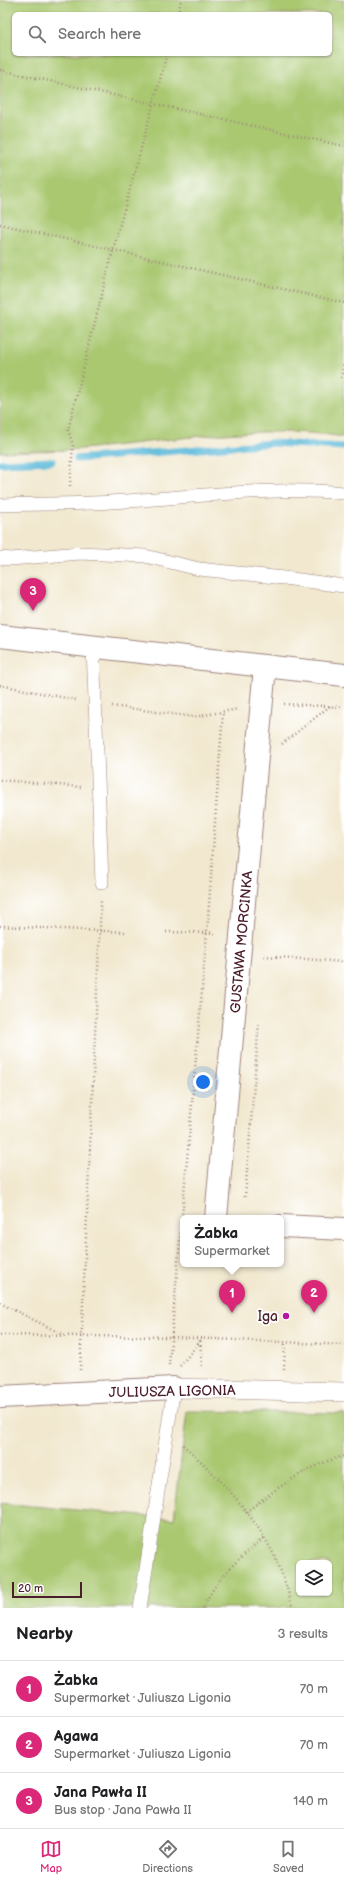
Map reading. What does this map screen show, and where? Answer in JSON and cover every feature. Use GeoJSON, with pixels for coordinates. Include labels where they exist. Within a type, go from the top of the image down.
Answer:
{"type":"FeatureCollection","features":[{"type":"Feature","properties":{"kind":"street"},"geometry":{"type":"LineString","coordinates":[[0,636],[344,675]]}},
{"type":"Feature","properties":{"kind":"street","name":"GUSTAWA MORCINKA"},"geometry":{"type":"LineString","coordinates":[[216,1215],[265,666]]}},
{"type":"Feature","properties":{"kind":"street"},"geometry":{"type":"LineString","coordinates":[[284,1226],[344,1229]]}},
{"type":"Feature","properties":{"kind":"street","name":"JULIUSZA LIGONIA"},"geometry":{"type":"LineString","coordinates":[[0,1397],[170,1387],[344,1392]]}},
{"type":"Feature","properties":{"kind":"lane"},"geometry":{"type":"LineString","coordinates":[[0,505],[109,502],[197,494],[282,491],[344,493]]}},
{"type":"Feature","properties":{"kind":"lane"},"geometry":{"type":"LineString","coordinates":[[0,558],[11,559],[80,553],[145,556],[199,569],[344,586]]}},
{"type":"Feature","properties":{"kind":"lane"},"geometry":{"type":"LineString","coordinates":[[94,646],[102,883]]}},
{"type":"Feature","properties":{"kind":"lane"},"geometry":{"type":"LineString","coordinates":[[140,1608],[168,1431],[170,1387]]}},
{"type":"Feature","properties":{"kind":"path"},"geometry":{"type":"LineString","coordinates":[[178,12],[181,0]]}},
{"type":"Feature","properties":{"kind":"path"},"geometry":{"type":"LineString","coordinates":[[69,502],[73,445],[68,430],[113,250],[166,56]]}},
{"type":"Feature","properties":{"kind":"path"},"geometry":{"type":"LineString","coordinates":[[0,70],[344,146]]}},
{"type":"Feature","properties":{"kind":"path"},"geometry":{"type":"LineString","coordinates":[[0,224],[344,303]]}},
{"type":"Feature","properties":{"kind":"path"},"geometry":{"type":"LineString","coordinates":[[341,378],[344,365]]}},
{"type":"Feature","properties":{"kind":"path"},"geometry":{"type":"LineString","coordinates":[[0,685],[95,704],[194,717],[262,704],[344,707]]}},
{"type":"Feature","properties":{"kind":"path"},"geometry":{"type":"LineString","coordinates":[[281,751],[282,743],[330,706]]}},
{"type":"Feature","properties":{"kind":"path"},"geometry":{"type":"LineString","coordinates":[[183,1215],[207,932],[223,712]]}},
{"type":"Feature","properties":{"kind":"path"},"geometry":{"type":"LineString","coordinates":[[0,780],[98,789]]}},
{"type":"Feature","properties":{"kind":"path"},"geometry":{"type":"LineString","coordinates":[[79,1393],[102,883]]}},
{"type":"Feature","properties":{"kind":"path"},"geometry":{"type":"LineString","coordinates":[[0,926],[125,932]]}},
{"type":"Feature","properties":{"kind":"path"},"geometry":{"type":"LineString","coordinates":[[166,932],[207,932],[241,936]]}},
{"type":"Feature","properties":{"kind":"path"},"geometry":{"type":"LineString","coordinates":[[264,950],[264,958],[344,962]]}},
{"type":"Feature","properties":{"kind":"path"},"geometry":{"type":"LineString","coordinates":[[245,1197],[259,1021]]}},
{"type":"Feature","properties":{"kind":"path"},"geometry":{"type":"LineString","coordinates":[[170,1387],[172,1337],[180,1244]]}},
{"type":"Feature","properties":{"kind":"path"},"geometry":{"type":"LineString","coordinates":[[0,1303],[65,1335]]}},
{"type":"Feature","properties":{"kind":"path"},"geometry":{"type":"LineString","coordinates":[[0,1335],[172,1337],[344,1345]]}},
{"type":"Feature","properties":{"kind":"path"},"geometry":{"type":"LineString","coordinates":[[170,1387],[203,1338]]}},
{"type":"Feature","properties":{"kind":"path"},"geometry":{"type":"LineString","coordinates":[[200,1341],[204,1389]]}},
{"type":"Feature","properties":{"kind":"path"},"geometry":{"type":"LineString","coordinates":[[284,1376],[285,1342]]}},
{"type":"Feature","properties":{"kind":"path"},"geometry":{"type":"LineString","coordinates":[[168,1431],[222,1482],[246,1512],[264,1538],[282,1574],[293,1608]]}},
{"type":"Feature","properties":{"kind":"path"},"geometry":{"type":"LineString","coordinates":[[246,1512],[277,1488],[308,1469],[329,1460],[344,1456]]}},
{"type":"Feature","properties":{"kind":"path"},"geometry":{"type":"LineString","coordinates":[[203,1608],[219,1579],[238,1559],[264,1538]]}},
{"type":"Feature","properties":{"kind":"green space"},"geometry":{"type":"Polygon","coordinates":[[[0,0],[344,0],[344,437],[309,433],[240,433],[67,450],[0,452],[0,0]]]}},
{"type":"Feature","properties":{"kind":"green space"},"geometry":{"type":"Polygon","coordinates":[[[187,1411],[344,1413],[344,1608],[0,1608],[0,1503],[174,1519],[187,1411]]]}},
{"type":"Feature","properties":{"kind":"waterway"},"geometry":{"type":"LineString","coordinates":[[77,459],[273,443],[344,447]]}},
{"type":"Feature","properties":{"kind":"waterway"},"geometry":{"type":"LineString","coordinates":[[0,463],[52,461]]}},
{"type":"Feature","properties":{"kind":"place","name":"Jana Pawła II"},"geometry":{"type":"Point","coordinates":[33,611]}},
{"type":"Feature","properties":{"kind":"place","name":"Żabka"},"geometry":{"type":"Point","coordinates":[232,1313]}},
{"type":"Feature","properties":{"kind":"place","name":"Agawa"},"geometry":{"type":"Point","coordinates":[314,1313]}},
{"type":"Feature","properties":{"kind":"place","name":"Iga"},"geometry":{"type":"Point","coordinates":[286,1316]}}]}
